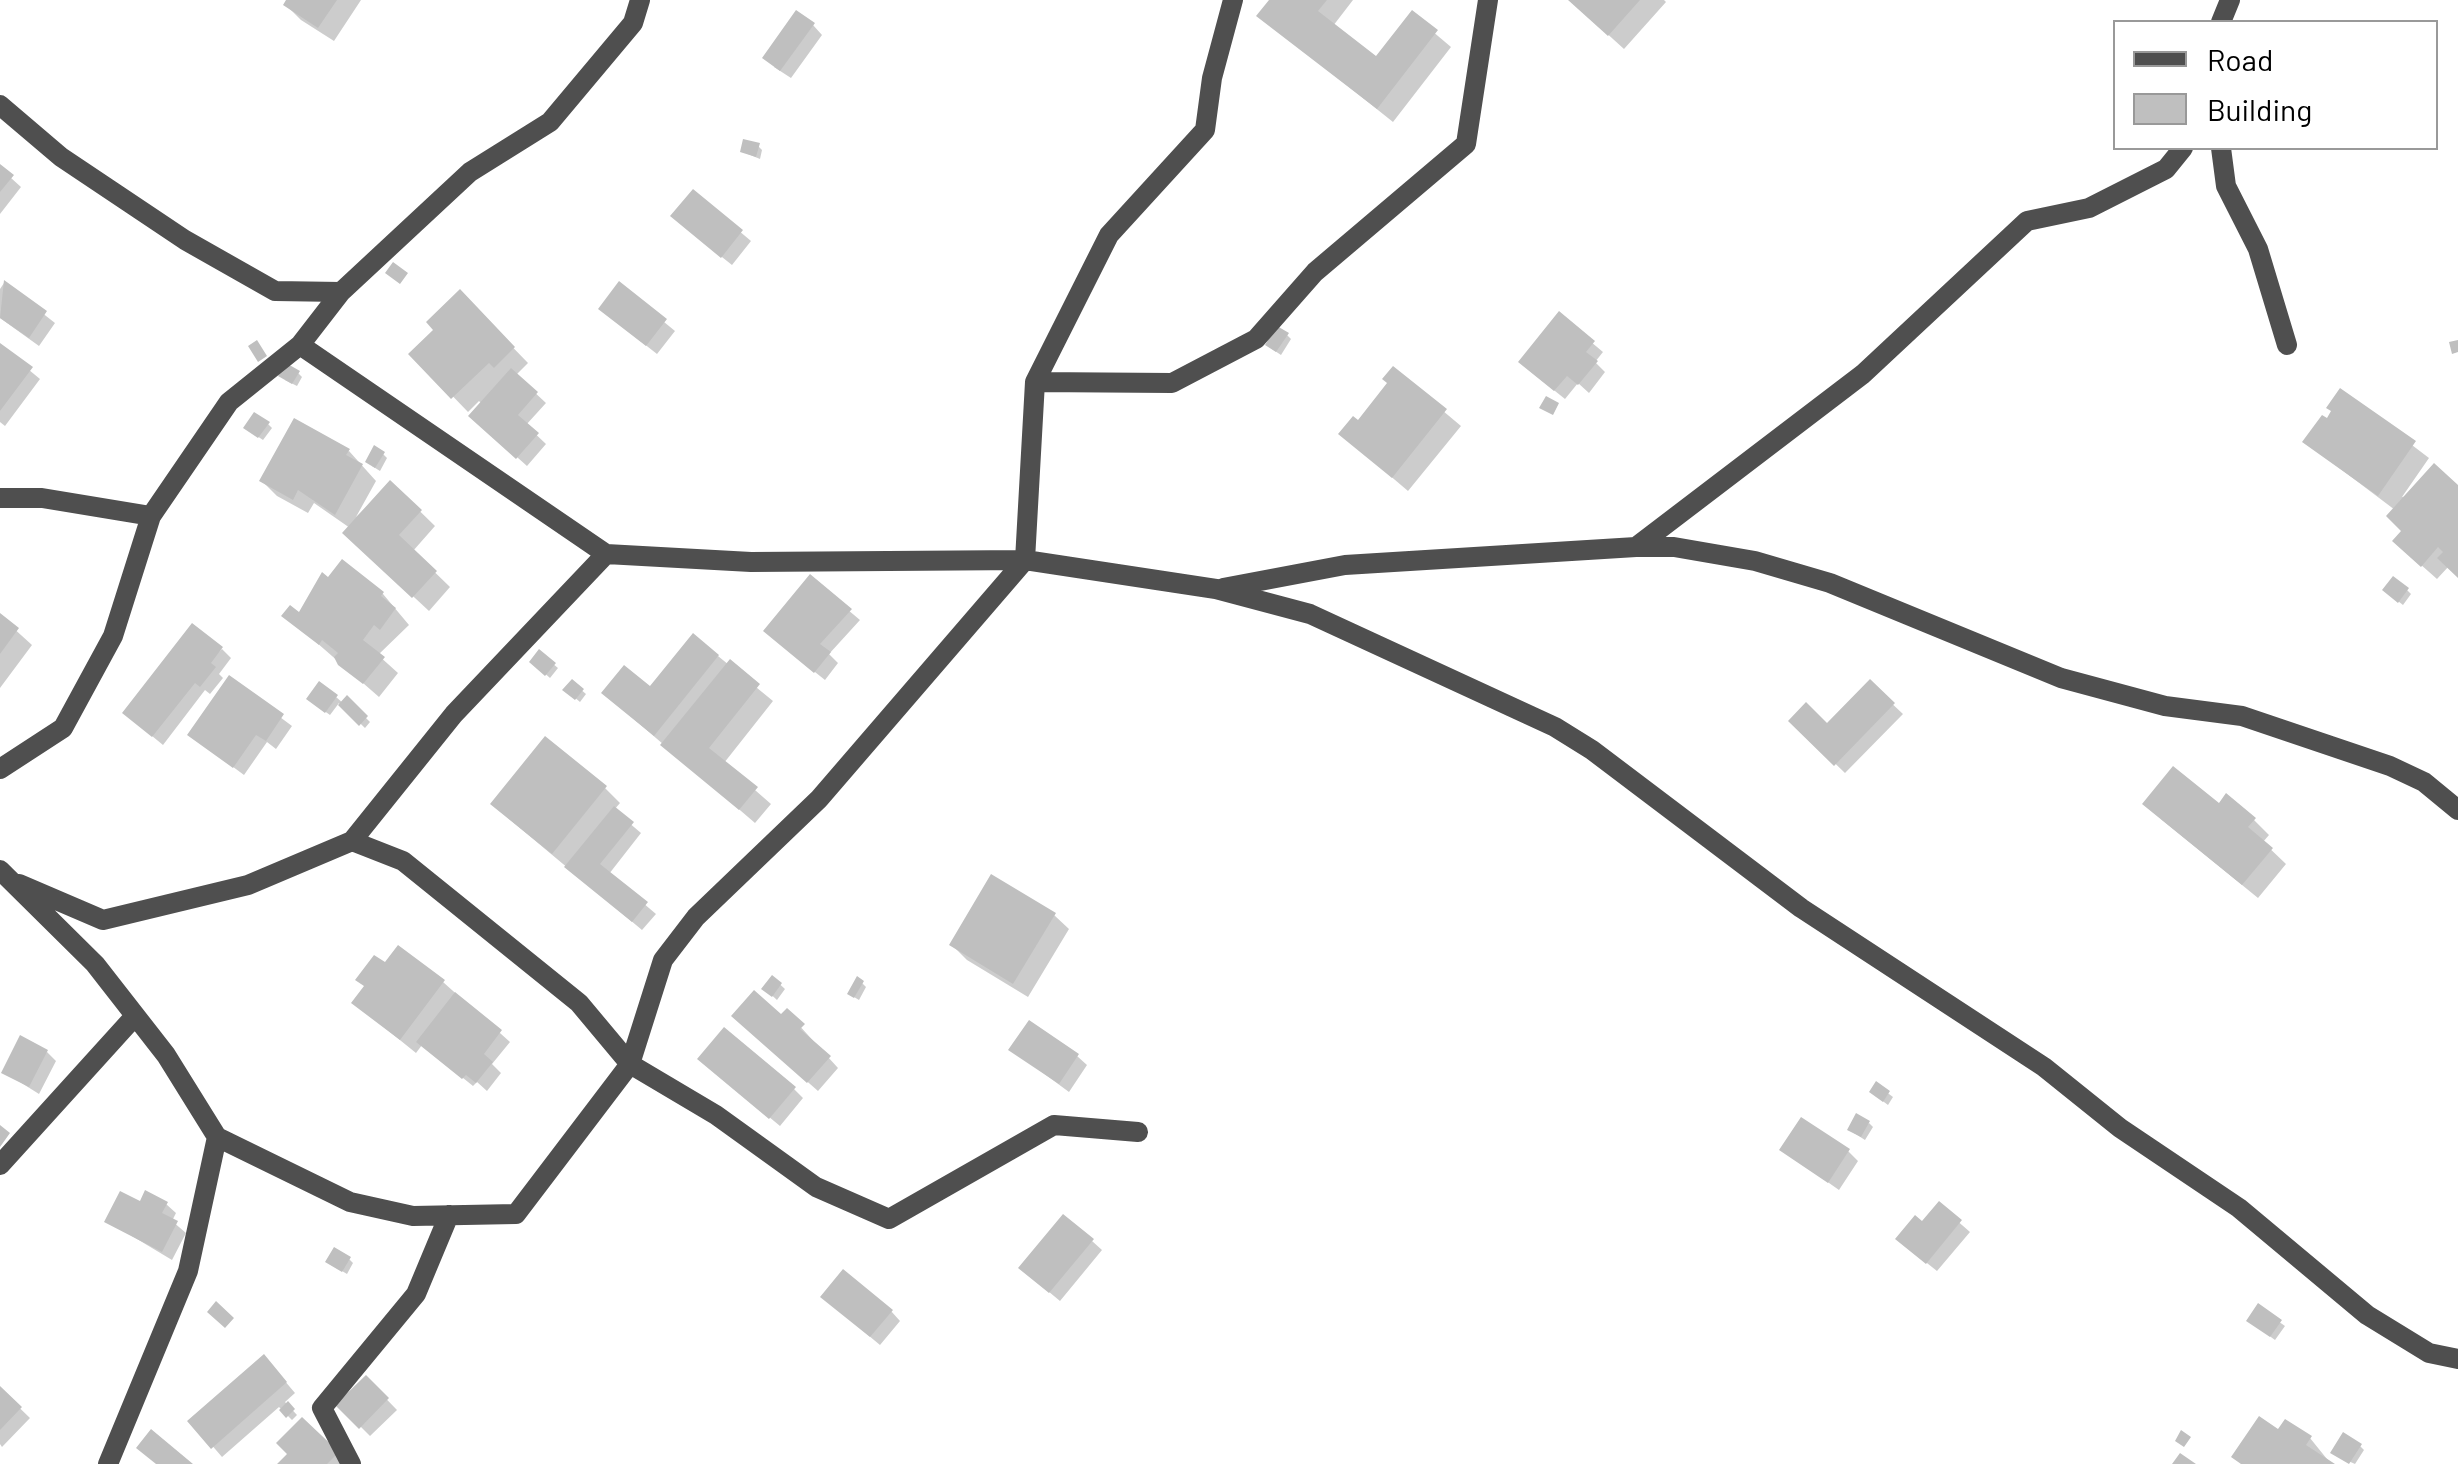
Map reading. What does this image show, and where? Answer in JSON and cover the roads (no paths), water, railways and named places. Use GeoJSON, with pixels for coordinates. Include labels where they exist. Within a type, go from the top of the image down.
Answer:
{"type":"FeatureCollection","features":[{"type":"Feature","properties":{"kind":"street"},"geometry":{"type":"LineString","coordinates":[[0,769],[63,728],[113,636],[151,516],[229,402],[300,344],[342,292],[470,172],[550,122],[632,24],[640,0]]}},
{"type":"Feature","properties":{"kind":"street"},"geometry":{"type":"LineString","coordinates":[[0,870],[95,964],[166,1055],[217,1137],[350,1202],[413,1216],[516,1214],[630,1064],[663,960],[696,917],[819,799],[1025,560],[1034,382],[1109,235],[1206,130],[1212,78],[1233,0]]}},
{"type":"Feature","properties":{"kind":"street"},"geometry":{"type":"LineString","coordinates":[[1034,382],[1172,384],[1256,339],[1316,272],[1466,144],[1488,0]]}},
{"type":"Feature","properties":{"kind":"street"},"geometry":{"type":"LineString","coordinates":[[0,105],[61,158],[185,240],[275,291],[342,292]]}},
{"type":"Feature","properties":{"kind":"street"},"geometry":{"type":"LineString","coordinates":[[1636,547],[1864,374],[2026,220],[2089,208],[2166,169],[2181,150]]}},
{"type":"Feature","properties":{"kind":"street"},"geometry":{"type":"LineString","coordinates":[[2221,150],[2226,186],[2258,249],[2287,345]]}},
{"type":"Feature","properties":{"kind":"street"},"geometry":{"type":"LineString","coordinates":[[300,344],[606,554],[751,562],[1025,560],[1216,590],[1310,614],[1354,630],[1555,726],[1801,908],[2044,1067],[2120,1128],[2239,1208],[2367,1315],[2430,1353],[2458,1359]]}},
{"type":"Feature","properties":{"kind":"street"},"geometry":{"type":"LineString","coordinates":[[0,498],[42,498],[151,516]]}},
{"type":"Feature","properties":{"kind":"street"},"geometry":{"type":"LineString","coordinates":[[1216,590],[1345,565],[1636,547],[1674,547],[1755,561],[1830,583],[2061,678],[2165,706],[2242,716],[2390,766],[2424,782],[2458,810]]}},
{"type":"Feature","properties":{"kind":"street"},"geometry":{"type":"LineString","coordinates":[[18,884],[102,920],[248,885],[352,841],[454,714],[606,554]]}},
{"type":"Feature","properties":{"kind":"street"},"geometry":{"type":"LineString","coordinates":[[352,841],[402,861],[579,1003],[630,1064],[716,1115],[816,1187],[890,1218],[1054,1125],[1138,1132]]}},
{"type":"Feature","properties":{"kind":"street"},"geometry":{"type":"LineString","coordinates":[[0,1164],[135,1016]]}},
{"type":"Feature","properties":{"kind":"street"},"geometry":{"type":"LineString","coordinates":[[108,1464],[188,1271],[217,1137]]}},
{"type":"Feature","properties":{"kind":"street"},"geometry":{"type":"LineString","coordinates":[[352,1464],[322,1408],[416,1294],[449,1215]]}}]}
